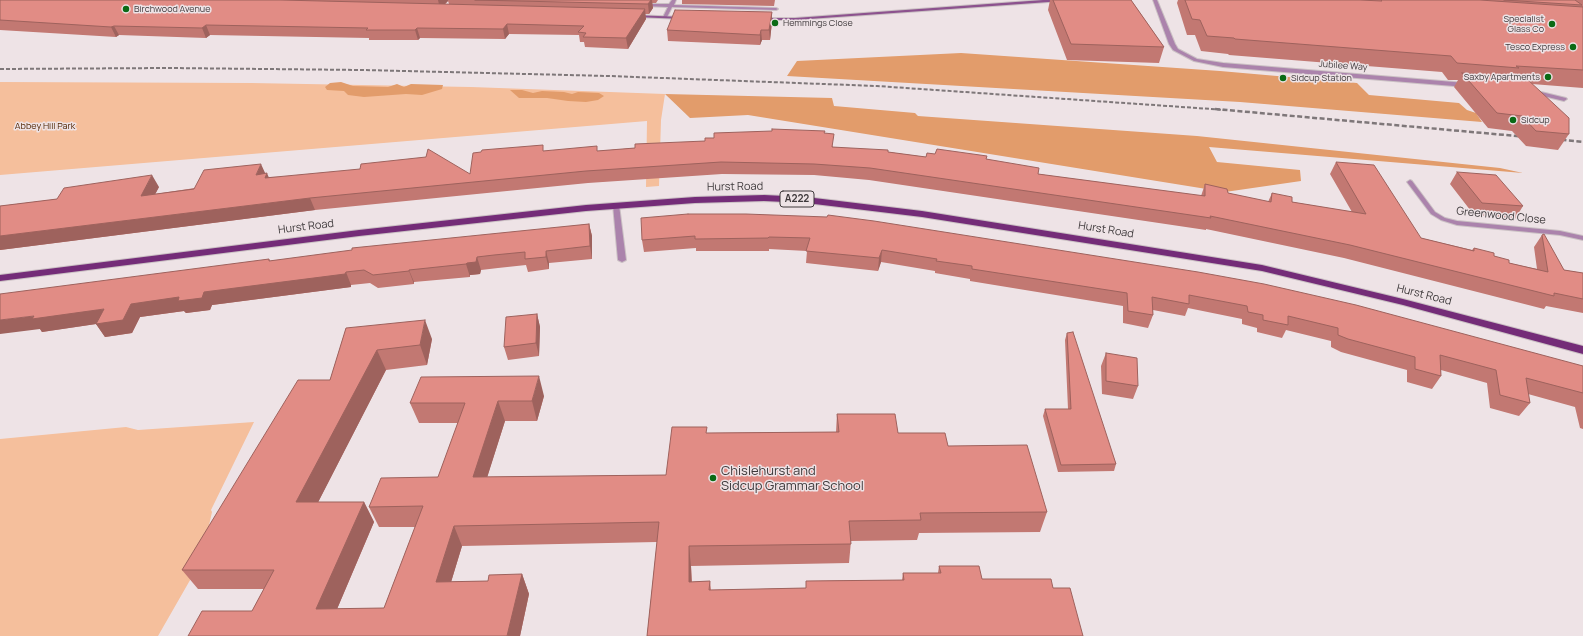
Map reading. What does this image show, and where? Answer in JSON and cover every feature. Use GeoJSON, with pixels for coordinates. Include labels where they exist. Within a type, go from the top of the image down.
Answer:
{"type":"FeatureCollection","features":[{"type":"Feature","properties":{"kind":"main road","name":"Hurst Road"},"geometry":{"type":"LineString","coordinates":[[0,278],[359,233],[616,205],[695,200],[764,198],[827,201],[916,213],[1158,250],[1262,268],[1403,302],[1583,350]]}},
{"type":"Feature","properties":{"kind":"street"},"geometry":{"type":"LineString","coordinates":[[665,17],[674,0]]}},
{"type":"Feature","properties":{"kind":"street"},"geometry":{"type":"LineString","coordinates":[[756,19],[795,19],[1063,0]]}},
{"type":"Feature","properties":{"kind":"street","name":"Jubilee Way"},"geometry":{"type":"LineString","coordinates":[[1155,0],[1172,44],[1176,50],[1196,60],[1211,64],[1471,85]]}},
{"type":"Feature","properties":{"kind":"street"},"geometry":{"type":"LineString","coordinates":[[639,5],[776,9]]}},
{"type":"Feature","properties":{"kind":"street"},"geometry":{"type":"LineString","coordinates":[[627,16],[687,18]]}},
{"type":"Feature","properties":{"kind":"street"},"geometry":{"type":"LineString","coordinates":[[1527,91],[1564,99]]}},
{"type":"Feature","properties":{"kind":"street","name":"Greenwood Close"},"geometry":{"type":"LineString","coordinates":[[1410,182],[1433,213],[1443,219],[1457,223],[1560,233],[1583,238]]}},
{"type":"Feature","properties":{"kind":"street"},"geometry":{"type":"LineString","coordinates":[[616,205],[622,260]]}},
{"type":"Feature","properties":{"kind":"green space","name":"Abbey Hill Park"},"geometry":{"type":"Polygon","coordinates":[[[0,82],[251,83],[471,87],[665,94],[661,120],[659,186],[646,187],[647,121],[0,175],[0,82]]]}},
{"type":"Feature","properties":{"kind":"green space"},"geometry":{"type":"Polygon","coordinates":[[[254,422],[211,510],[212,512],[201,561],[158,636],[0,636],[0,439],[126,427],[138,430],[254,422]]]}},
{"type":"Feature","properties":{"kind":"shaded area"},"geometry":{"type":"Polygon","coordinates":[[[961,53],[1220,71],[1357,83],[1369,95],[1459,103],[1467,110],[1476,113],[1482,122],[1240,102],[787,76],[797,61],[961,53]]]}},
{"type":"Feature","properties":{"kind":"shaded area"},"geometry":{"type":"Polygon","coordinates":[[[341,82],[353,86],[388,87],[397,84],[404,87],[411,84],[443,85],[442,89],[422,95],[406,94],[364,97],[348,95],[344,91],[327,90],[325,87],[330,83],[341,82]]]}},
{"type":"Feature","properties":{"kind":"shaded area"},"geometry":{"type":"Polygon","coordinates":[[[510,90],[522,90],[533,93],[542,91],[572,94],[578,92],[599,93],[604,96],[598,100],[586,102],[547,98],[519,98],[510,90]]]}},
{"type":"Feature","properties":{"kind":"shaded area"},"geometry":{"type":"Polygon","coordinates":[[[665,94],[832,98],[834,106],[915,113],[918,116],[1197,136],[1500,168],[1523,173],[1209,147],[1217,162],[1300,170],[1301,181],[1225,192],[748,115],[690,118],[665,94]]]}},
{"type":"Feature","properties":{"kind":"building"},"geometry":{"type":"Polygon","coordinates":[[[0,0],[281,0],[645,9],[626,38],[583,37],[586,33],[578,32],[584,26],[507,24],[503,29],[417,28],[415,30],[206,25],[202,28],[111,27],[0,20],[0,0]]]}},
{"type":"Feature","properties":{"kind":"building"},"geometry":{"type":"Polygon","coordinates":[[[475,0],[651,0],[648,4],[475,0]]]}},
{"type":"Feature","properties":{"kind":"building"},"geometry":{"type":"Polygon","coordinates":[[[1053,0],[1131,0],[1164,47],[1071,44],[1053,0]]]}},
{"type":"Feature","properties":{"kind":"building"},"geometry":{"type":"Polygon","coordinates":[[[1185,0],[1480,0],[1583,7],[1583,70],[1516,66],[1519,68],[1457,63],[1451,56],[1207,36],[1200,20],[1192,19],[1185,0]]]}},
{"type":"Feature","properties":{"kind":"building"},"geometry":{"type":"Polygon","coordinates":[[[1504,0],[1575,0],[1582,5],[1504,0]]]}},
{"type":"Feature","properties":{"kind":"building"},"geometry":{"type":"Polygon","coordinates":[[[675,10],[772,12],[769,30],[761,30],[760,35],[667,30],[675,10]]]}},
{"type":"Feature","properties":{"kind":"building"},"geometry":{"type":"Polygon","coordinates":[[[1462,73],[1527,79],[1569,118],[1569,134],[1536,131],[1522,116],[1497,113],[1462,73]]]}},
{"type":"Feature","properties":{"kind":"building"},"geometry":{"type":"Polygon","coordinates":[[[772,129],[825,131],[824,133],[834,134],[832,147],[888,150],[888,152],[926,157],[927,153],[935,154],[937,149],[987,156],[986,159],[1039,168],[1038,174],[1205,196],[1205,184],[1227,189],[1228,193],[1271,202],[1272,193],[1292,197],[1292,202],[1366,214],[1336,162],[1374,165],[1421,238],[1474,251],[1474,248],[1494,253],[1494,256],[1509,260],[1509,263],[1548,272],[1542,235],[1544,234],[1564,270],[1583,273],[1583,299],[1554,293],[1554,296],[1350,245],[1210,216],[1211,218],[870,168],[814,164],[721,162],[586,171],[310,198],[0,236],[0,206],[57,199],[64,188],[152,175],[141,196],[194,189],[204,170],[261,164],[256,175],[267,173],[265,178],[360,169],[361,164],[426,157],[428,149],[470,174],[473,153],[481,152],[482,150],[543,145],[543,151],[597,146],[597,151],[635,148],[635,144],[705,141],[705,138],[714,138],[714,133],[772,131],[772,129]]]}},
{"type":"Feature","properties":{"kind":"building"},"geometry":{"type":"Polygon","coordinates":[[[1457,172],[1496,175],[1523,206],[1482,203],[1457,172]]]}},
{"type":"Feature","properties":{"kind":"building"},"geometry":{"type":"Polygon","coordinates":[[[688,214],[746,214],[827,217],[828,215],[1198,272],[1264,284],[1356,305],[1583,366],[1583,393],[1526,378],[1530,403],[1500,395],[1496,370],[1440,355],[1441,376],[1415,369],[1415,357],[1338,335],[1338,328],[1288,316],[1288,325],[1263,320],[1263,315],[1248,312],[1247,306],[1189,295],[1189,304],[1152,297],[1153,315],[1128,311],[1127,293],[972,269],[972,266],[936,261],[937,259],[882,250],[879,258],[806,251],[810,238],[769,237],[695,239],[695,236],[642,240],[641,218],[688,214]]]}},
{"type":"Feature","properties":{"kind":"building"},"geometry":{"type":"Polygon","coordinates":[[[589,224],[590,246],[546,251],[546,257],[525,259],[525,252],[494,255],[477,257],[476,262],[466,264],[373,275],[364,270],[346,272],[345,274],[204,292],[202,298],[178,301],[179,297],[131,304],[123,320],[96,324],[104,309],[32,319],[34,316],[0,320],[0,294],[269,259],[269,261],[352,250],[352,248],[589,224]]]}},
{"type":"Feature","properties":{"kind":"building"},"geometry":{"type":"Polygon","coordinates":[[[537,314],[536,343],[504,347],[506,317],[537,314]]]}},
{"type":"Feature","properties":{"kind":"building"},"geometry":{"type":"Polygon","coordinates":[[[425,320],[420,345],[377,350],[296,502],[364,502],[316,609],[384,608],[423,506],[369,507],[381,478],[438,477],[465,403],[410,403],[421,377],[539,376],[532,401],[498,401],[473,477],[666,475],[672,427],[707,427],[706,433],[839,432],[837,414],[895,414],[898,433],[945,433],[948,446],[1027,445],[1047,512],[920,513],[921,520],[849,521],[851,544],[689,546],[689,582],[710,581],[709,590],[806,588],[806,581],[904,580],[903,573],[941,573],[939,566],[979,566],[982,579],[1051,579],[1053,588],[1070,588],[1083,636],[647,636],[659,522],[454,526],[436,582],[488,581],[489,575],[522,574],[507,636],[188,636],[202,611],[252,611],[274,570],[182,570],[298,380],[330,380],[346,328],[425,320]]]}},
{"type":"Feature","properties":{"kind":"building"},"geometry":{"type":"Polygon","coordinates":[[[1073,332],[1116,464],[1061,465],[1045,409],[1071,409],[1067,333],[1073,332]]]}},
{"type":"Feature","properties":{"kind":"building"},"geometry":{"type":"Polygon","coordinates":[[[1106,353],[1137,358],[1138,386],[1106,381],[1106,353]]]}},
{"type":"Feature","properties":{"kind":"railway"},"geometry":{"type":"LineString","coordinates":[[0,69],[168,68],[363,70],[609,76],[877,86],[1226,110]]}},
{"type":"Feature","properties":{"kind":"railway"},"geometry":{"type":"LineString","coordinates":[[1215,109],[1528,137]]}},
{"type":"Feature","properties":{"kind":"railway"},"geometry":{"type":"LineString","coordinates":[[1554,139],[1583,142]]}},
{"type":"Feature","properties":{"kind":"place","name":"Birchwood Avenue"},"geometry":{"type":"Point","coordinates":[126,9]}},
{"type":"Feature","properties":{"kind":"place","name":"Hemmings Close"},"geometry":{"type":"Point","coordinates":[775,23]}},
{"type":"Feature","properties":{"kind":"place","name":"Specialist Glass Co"},"geometry":{"type":"Point","coordinates":[1552,24]}},
{"type":"Feature","properties":{"kind":"place","name":"Tesco Express"},"geometry":{"type":"Point","coordinates":[1573,47]}},
{"type":"Feature","properties":{"kind":"place","name":"Saxby Apartments"},"geometry":{"type":"Point","coordinates":[1548,77]}},
{"type":"Feature","properties":{"kind":"place","name":"Sidcup Station"},"geometry":{"type":"Point","coordinates":[1283,78]}},
{"type":"Feature","properties":{"kind":"place","name":"Sidcup"},"geometry":{"type":"Point","coordinates":[1513,120]}},
{"type":"Feature","properties":{"kind":"place","name":"Chislehurst and Sidcup Grammar School"},"geometry":{"type":"Point","coordinates":[713,478]}}]}
